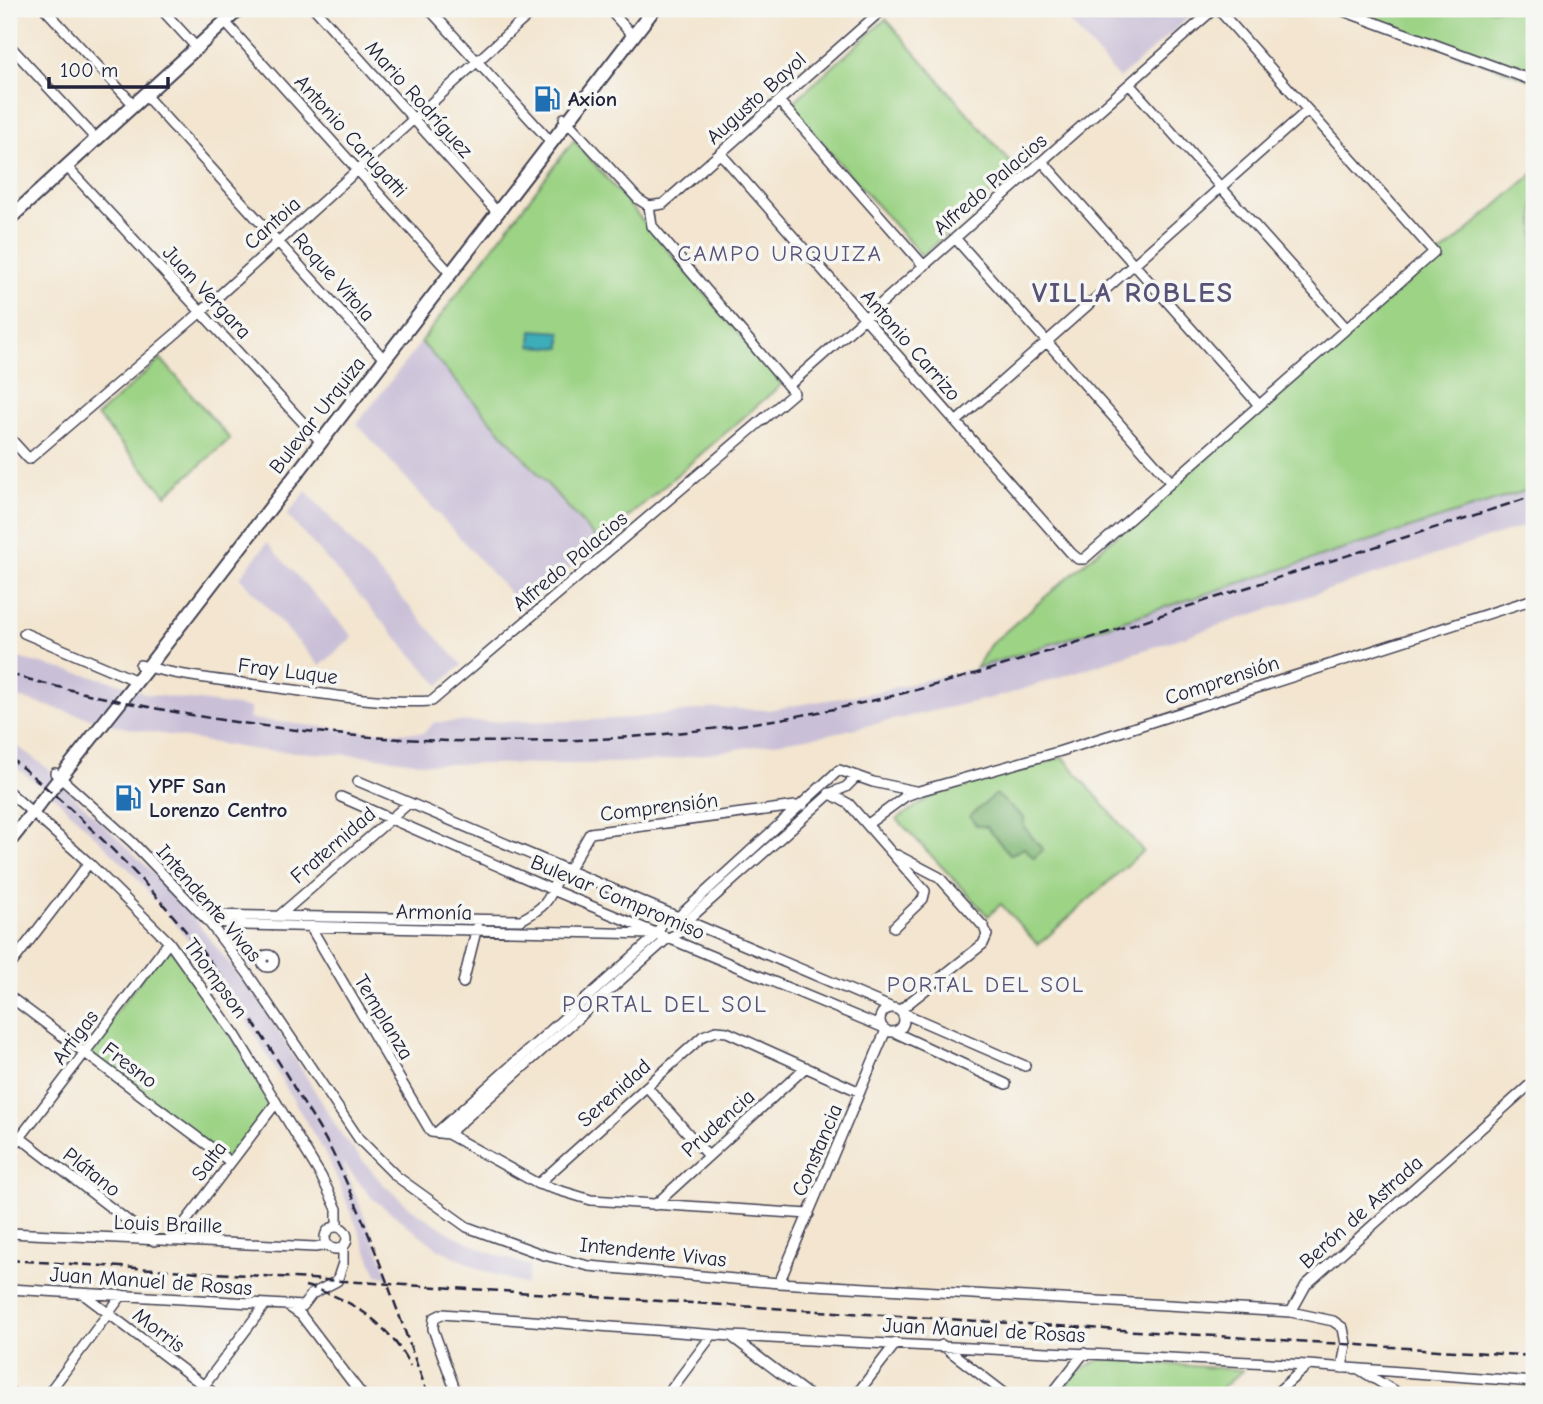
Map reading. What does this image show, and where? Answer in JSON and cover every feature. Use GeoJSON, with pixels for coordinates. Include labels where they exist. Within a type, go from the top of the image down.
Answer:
{"type":"FeatureCollection","features":[{"type":"Feature","properties":{"kind":"main road"},"geometry":{"type":"LineString","coordinates":[[9,219],[239,9]]}},
{"type":"Feature","properties":{"kind":"main road","name":"Bulevar Urquiza"},"geometry":{"type":"LineString","coordinates":[[9,834],[144,666],[648,9]]}},
{"type":"Feature","properties":{"kind":"main road","name":"Bulevar Urquiza"},"geometry":{"type":"LineString","coordinates":[[631,34],[654,9]]}},
{"type":"Feature","properties":{"kind":"main road","name":"Bulevar Urquiza"},"geometry":{"type":"LineString","coordinates":[[9,842],[30,810]]}},
{"type":"Feature","properties":{"kind":"street"},"geometry":{"type":"LineString","coordinates":[[45,9],[134,105]]}},
{"type":"Feature","properties":{"kind":"street"},"geometry":{"type":"LineString","coordinates":[[161,9],[197,48]]}},
{"type":"Feature","properties":{"kind":"street","name":"Mario Rodríguez"},"geometry":{"type":"LineString","coordinates":[[315,9],[495,210]]}},
{"type":"Feature","properties":{"kind":"street"},"geometry":{"type":"LineString","coordinates":[[429,9],[549,140]]}},
{"type":"Feature","properties":{"kind":"street","name":"Cantoia"},"geometry":{"type":"LineString","coordinates":[[9,437],[29,459],[201,312],[535,9]]}},
{"type":"Feature","properties":{"kind":"street"},"geometry":{"type":"LineString","coordinates":[[609,9],[631,34]]}},
{"type":"Feature","properties":{"kind":"street","name":"Augusto Bayol"},"geometry":{"type":"LineString","coordinates":[[649,206],[663,204],[883,9]]}},
{"type":"Feature","properties":{"kind":"street"},"geometry":{"type":"LineString","coordinates":[[955,238],[1171,482],[1434,252],[1216,9]]}},
{"type":"Feature","properties":{"kind":"street","name":"Alfredo Palacios"},"geometry":{"type":"LineString","coordinates":[[432,701],[791,389],[864,318],[1216,9]]}},
{"type":"Feature","properties":{"kind":"street"},"geometry":{"type":"LineString","coordinates":[[1338,9],[1534,81]]}},
{"type":"Feature","properties":{"kind":"street","name":"Antonio Carugatti"},"geometry":{"type":"LineString","coordinates":[[225,22],[449,271]]}},
{"type":"Feature","properties":{"kind":"street"},"geometry":{"type":"LineString","coordinates":[[9,45],[96,139]]}},
{"type":"Feature","properties":{"kind":"street"},"geometry":{"type":"LineString","coordinates":[[1129,84],[1347,328]]}},
{"type":"Feature","properties":{"kind":"street","name":"Roque Vitola"},"geometry":{"type":"LineString","coordinates":[[145,95],[382,357]]}},
{"type":"Feature","properties":{"kind":"street"},"geometry":{"type":"LineString","coordinates":[[779,101],[924,266]]}},
{"type":"Feature","properties":{"kind":"street"},"geometry":{"type":"LineString","coordinates":[[956,422],[1308,110]]}},
{"type":"Feature","properties":{"kind":"street"},"geometry":{"type":"LineString","coordinates":[[565,119],[638,199],[649,206],[652,226],[791,389]]}},
{"type":"Feature","properties":{"kind":"street","name":"Antonio Carrizo"},"geometry":{"type":"LineString","coordinates":[[720,153],[1078,559],[1084,559],[1171,482]]}},
{"type":"Feature","properties":{"kind":"street"},"geometry":{"type":"LineString","coordinates":[[1042,161],[1259,405]]}},
{"type":"Feature","properties":{"kind":"street","name":"Juan Vergara"},"geometry":{"type":"LineString","coordinates":[[66,166],[318,439]]}},
{"type":"Feature","properties":{"kind":"street","name":"Comprensión"},"geometry":{"type":"LineString","coordinates":[[868,824],[906,796],[919,791],[1061,751],[1534,599]]}},
{"type":"Feature","properties":{"kind":"street"},"geometry":{"type":"LineString","coordinates":[[24,633],[133,679]]}},
{"type":"Feature","properties":{"kind":"street","name":"Fray Luque"},"geometry":{"type":"LineString","coordinates":[[144,666],[318,694],[404,703],[432,701]]}},
{"type":"Feature","properties":{"kind":"street"},"geometry":{"type":"LineString","coordinates":[[436,1133],[659,934],[662,923],[677,918],[839,771],[857,776],[846,787],[831,793],[687,921],[681,932],[668,938],[448,1134]]}},
{"type":"Feature","properties":{"kind":"street","name":"Intendente Vivas"},"geometry":{"type":"LineString","coordinates":[[57,775],[140,849],[205,918],[248,974],[359,1139],[396,1176],[467,1227],[544,1255],[589,1266],[779,1283],[1291,1311]]}},
{"type":"Feature","properties":{"kind":"street","name":"Comprensión"},"geometry":{"type":"LineString","coordinates":[[857,776],[901,790],[919,791]]}},
{"type":"Feature","properties":{"kind":"street","name":"Bulevar Compromiso"},"geometry":{"type":"LineString","coordinates":[[358,781],[1025,1066]]}},
{"type":"Feature","properties":{"kind":"street","name":"Thompson"},"geometry":{"type":"LineString","coordinates":[[9,792],[89,863],[169,942],[236,1036],[276,1103],[337,1209],[337,1227]]}},
{"type":"Feature","properties":{"kind":"street"},"geometry":{"type":"LineString","coordinates":[[817,792],[831,793],[849,804],[897,855],[925,891],[923,899],[894,927]]}},
{"type":"Feature","properties":{"kind":"street","name":"Bulevar Compromiso"},"geometry":{"type":"LineString","coordinates":[[341,797],[555,891],[887,1030],[1006,1084]]}},
{"type":"Feature","properties":{"kind":"street","name":"Fraternidad"},"geometry":{"type":"LineString","coordinates":[[280,915],[409,803]]}},
{"type":"Feature","properties":{"kind":"street","name":"Comprensión"},"geometry":{"type":"LineString","coordinates":[[555,891],[556,879],[568,872],[590,833],[803,805]]}},
{"type":"Feature","properties":{"kind":"street"},"geometry":{"type":"LineString","coordinates":[[897,855],[939,877],[984,927],[987,935],[983,944],[898,1010],[881,1015],[887,1030],[903,1025],[898,1010]]}},
{"type":"Feature","properties":{"kind":"street"},"geometry":{"type":"LineString","coordinates":[[9,967],[89,863]]}},
{"type":"Feature","properties":{"kind":"street","name":"Armonía"},"geometry":{"type":"LineString","coordinates":[[205,918],[280,915],[521,920],[535,913],[555,891]]}},
{"type":"Feature","properties":{"kind":"street","name":"Templanza"},"geometry":{"type":"LineString","coordinates":[[304,916],[380,1042],[427,1129],[436,1133]]}},
{"type":"Feature","properties":{"kind":"street","name":"Armonía"},"geometry":{"type":"LineString","coordinates":[[205,918],[309,927],[659,934]]}},
{"type":"Feature","properties":{"kind":"street"},"geometry":{"type":"LineString","coordinates":[[463,983],[479,919]]}},
{"type":"Feature","properties":{"kind":"street","name":"Artigas"},"geometry":{"type":"LineString","coordinates":[[9,1152],[169,942]]}},
{"type":"Feature","properties":{"kind":"street"},"geometry":{"type":"LineString","coordinates":[[248,974],[263,964]]}},
{"type":"Feature","properties":{"kind":"street","name":"Fresno"},"geometry":{"type":"LineString","coordinates":[[9,996],[229,1161]]}},
{"type":"Feature","properties":{"kind":"street","name":"Constancia"},"geometry":{"type":"LineString","coordinates":[[779,1283],[887,1030]]}},
{"type":"Feature","properties":{"kind":"street","name":"Serenidad"},"geometry":{"type":"LineString","coordinates":[[538,1184],[704,1036],[716,1031],[727,1032],[806,1068]]}},
{"type":"Feature","properties":{"kind":"street"},"geometry":{"type":"LineString","coordinates":[[806,1068],[860,1092]]}},
{"type":"Feature","properties":{"kind":"street","name":"Prudencia"},"geometry":{"type":"LineString","coordinates":[[655,1205],[806,1068]]}},
{"type":"Feature","properties":{"kind":"street","name":"Berón de Astrada"},"geometry":{"type":"LineString","coordinates":[[1291,1311],[1296,1298],[1306,1285],[1534,1081]]}},
{"type":"Feature","properties":{"kind":"street"},"geometry":{"type":"LineString","coordinates":[[647,1087],[708,1156]]}},
{"type":"Feature","properties":{"kind":"street","name":"Salta"},"geometry":{"type":"LineString","coordinates":[[171,1241],[229,1161],[276,1103]]}},
{"type":"Feature","properties":{"kind":"street","name":"Plátano"},"geometry":{"type":"LineString","coordinates":[[9,1129],[155,1242]]}},
{"type":"Feature","properties":{"kind":"street"},"geometry":{"type":"LineString","coordinates":[[436,1133],[448,1134],[538,1184],[591,1200],[808,1214]]}},
{"type":"Feature","properties":{"kind":"street"},"geometry":{"type":"LineString","coordinates":[[290,1307],[303,1306],[312,1294],[337,1281],[343,1263],[342,1248],[347,1235],[337,1227],[327,1231],[327,1245],[336,1250],[342,1248]]}},
{"type":"Feature","properties":{"kind":"street","name":"Louis Braille"},"geometry":{"type":"LineString","coordinates":[[9,1233],[155,1242],[315,1247],[327,1245]]}},
{"type":"Feature","properties":{"kind":"street","name":"Juan Manuel de Rosas"},"geometry":{"type":"LineString","coordinates":[[9,1289],[290,1307]]}},
{"type":"Feature","properties":{"kind":"street","name":"Morris"},"geometry":{"type":"LineString","coordinates":[[82,1293],[216,1395]]}},
{"type":"Feature","properties":{"kind":"street"},"geometry":{"type":"LineString","coordinates":[[47,1395],[122,1295]]}},
{"type":"Feature","properties":{"kind":"street"},"geometry":{"type":"LineString","coordinates":[[197,1395],[264,1306]]}},
{"type":"Feature","properties":{"kind":"street"},"geometry":{"type":"LineString","coordinates":[[290,1307],[302,1315],[358,1394]]}},
{"type":"Feature","properties":{"kind":"street"},"geometry":{"type":"LineString","coordinates":[[1291,1311],[1333,1321],[1343,1328],[1346,1344],[1342,1368]]}},
{"type":"Feature","properties":{"kind":"street","name":"Juan Manuel de Rosas"},"geometry":{"type":"LineString","coordinates":[[457,1395],[433,1329],[434,1318],[442,1314],[712,1335],[1308,1365],[1534,1382]]}},
{"type":"Feature","properties":{"kind":"street"},"geometry":{"type":"LineString","coordinates":[[667,1395],[712,1335]]}},
{"type":"Feature","properties":{"kind":"street"},"geometry":{"type":"LineString","coordinates":[[731,1336],[809,1395]]}},
{"type":"Feature","properties":{"kind":"street"},"geometry":{"type":"LineString","coordinates":[[856,1395],[896,1343]]}},
{"type":"Feature","properties":{"kind":"street"},"geometry":{"type":"LineString","coordinates":[[942,1345],[1007,1395]]}},
{"type":"Feature","properties":{"kind":"street"},"geometry":{"type":"LineString","coordinates":[[1052,1395],[1084,1353]]}},
{"type":"Feature","properties":{"kind":"street"},"geometry":{"type":"LineString","coordinates":[[1274,1395],[1308,1365]]}},
{"type":"Feature","properties":{"kind":"street"},"geometry":{"type":"LineString","coordinates":[[1359,1370],[1401,1395]]}},
{"type":"Feature","properties":{"kind":"street"},"geometry":{"type":"LineString","coordinates":[[9,1391],[14,1395]]}},
{"type":"Feature","properties":{"kind":"shaded area"},"geometry":{"type":"Polygon","coordinates":[[[1059,9],[1198,9],[1119,79],[1059,9]]]}},
{"type":"Feature","properties":{"kind":"shaded area"},"geometry":{"type":"Polygon","coordinates":[[[421,342],[599,542],[524,609],[357,424],[421,342]]]}},
{"type":"Feature","properties":{"kind":"shaded area"},"geometry":{"type":"Polygon","coordinates":[[[1534,488],[1534,523],[1005,695],[825,735],[661,761],[430,764],[369,756],[256,750],[121,727],[9,695],[9,656],[119,683],[146,694],[251,708],[249,719],[363,731],[423,733],[435,722],[633,718],[715,708],[767,710],[876,692],[976,668],[1534,488]]]}},
{"type":"Feature","properties":{"kind":"shaded area"},"geometry":{"type":"Polygon","coordinates":[[[306,491],[462,665],[439,685],[287,515],[306,491]]]}},
{"type":"Feature","properties":{"kind":"shaded area"},"geometry":{"type":"Polygon","coordinates":[[[267,543],[353,637],[320,666],[240,577],[267,543]]]}},
{"type":"Feature","properties":{"kind":"shaded area"},"geometry":{"type":"Polygon","coordinates":[[[9,740],[51,771],[49,775],[68,790],[175,894],[264,1008],[343,1137],[382,1183],[412,1209],[450,1233],[488,1252],[530,1266],[526,1285],[481,1270],[437,1248],[372,1198],[342,1162],[390,1278],[377,1275],[330,1162],[239,1008],[207,962],[130,870],[56,798],[9,762],[9,740]]]}},
{"type":"Feature","properties":{"kind":"green space"},"geometry":{"type":"Polygon","coordinates":[[[1338,9],[1534,9],[1534,81],[1338,9]]]}},
{"type":"Feature","properties":{"kind":"green space"},"geometry":{"type":"Polygon","coordinates":[[[886,19],[1017,170],[922,256],[789,106],[886,19]]]}},
{"type":"Feature","properties":{"kind":"green space"},"geometry":{"type":"Polygon","coordinates":[[[574,140],[782,384],[599,542],[421,342],[574,140]]]}},
{"type":"Feature","properties":{"kind":"green space"},"geometry":{"type":"Polygon","coordinates":[[[1534,173],[1534,488],[976,668],[990,645],[1534,173]]]}},
{"type":"Feature","properties":{"kind":"green space"},"geometry":{"type":"Polygon","coordinates":[[[161,359],[230,439],[166,495],[97,416],[161,359]]]}},
{"type":"Feature","properties":{"kind":"green space"},"geometry":{"type":"Polygon","coordinates":[[[1063,757],[1143,851],[1038,945],[1001,904],[988,916],[897,819],[934,795],[1063,757]]]}},
{"type":"Feature","properties":{"kind":"green space"},"geometry":{"type":"Polygon","coordinates":[[[996,794],[1024,818],[1024,827],[1043,850],[1034,858],[1024,848],[1010,855],[987,827],[976,825],[970,816],[996,794]]]}},
{"type":"Feature","properties":{"kind":"green space"},"geometry":{"type":"Polygon","coordinates":[[[169,942],[276,1103],[229,1161],[85,1053],[169,942]]]}},
{"type":"Feature","properties":{"kind":"green space"},"geometry":{"type":"Polygon","coordinates":[[[1101,1359],[1243,1370],[1214,1395],[1059,1395],[1076,1373],[1101,1359]]]}},
{"type":"Feature","properties":{"kind":"water"},"geometry":{"type":"Polygon","coordinates":[[[532,330],[561,332],[561,348],[531,346],[532,330]]]}},
{"type":"Feature","properties":{"kind":"railway"},"geometry":{"type":"LineString","coordinates":[[9,674],[110,699],[213,718],[316,732],[420,740],[524,742],[628,737],[731,726],[834,709],[955,680],[1534,496]]}},
{"type":"Feature","properties":{"kind":"railway"},"geometry":{"type":"LineString","coordinates":[[9,757],[92,829],[130,867],[200,949],[263,1037],[325,1139],[348,1187],[385,1275],[428,1395]]}},
{"type":"Feature","properties":{"kind":"railway"},"geometry":{"type":"LineString","coordinates":[[9,1260],[1534,1356]]}},
{"type":"Feature","properties":{"kind":"railway"},"geometry":{"type":"LineString","coordinates":[[305,1286],[322,1291],[366,1314],[391,1337],[410,1366]]}},
{"type":"Feature","properties":{"kind":"place","name":"Axion"},"geometry":{"type":"Point","coordinates":[547,99]}},
{"type":"Feature","properties":{"kind":"place","name":"YPF San Lorenzo Centro"},"geometry":{"type":"Point","coordinates":[128,798]}},
{"type":"Feature","properties":{"kind":"district","name":"CAMPO URQUIZA"},"geometry":{"type":"Point","coordinates":[780,253]}},
{"type":"Feature","properties":{"kind":"district","name":"VILLA ROBLES"},"geometry":{"type":"Point","coordinates":[1133,293]}},
{"type":"Feature","properties":{"kind":"district","name":"PORTAL DEL SOL"},"geometry":{"type":"Point","coordinates":[986,984]}},
{"type":"Feature","properties":{"kind":"district","name":"PORTAL DEL SOL"},"geometry":{"type":"Point","coordinates":[665,1004]}}]}
